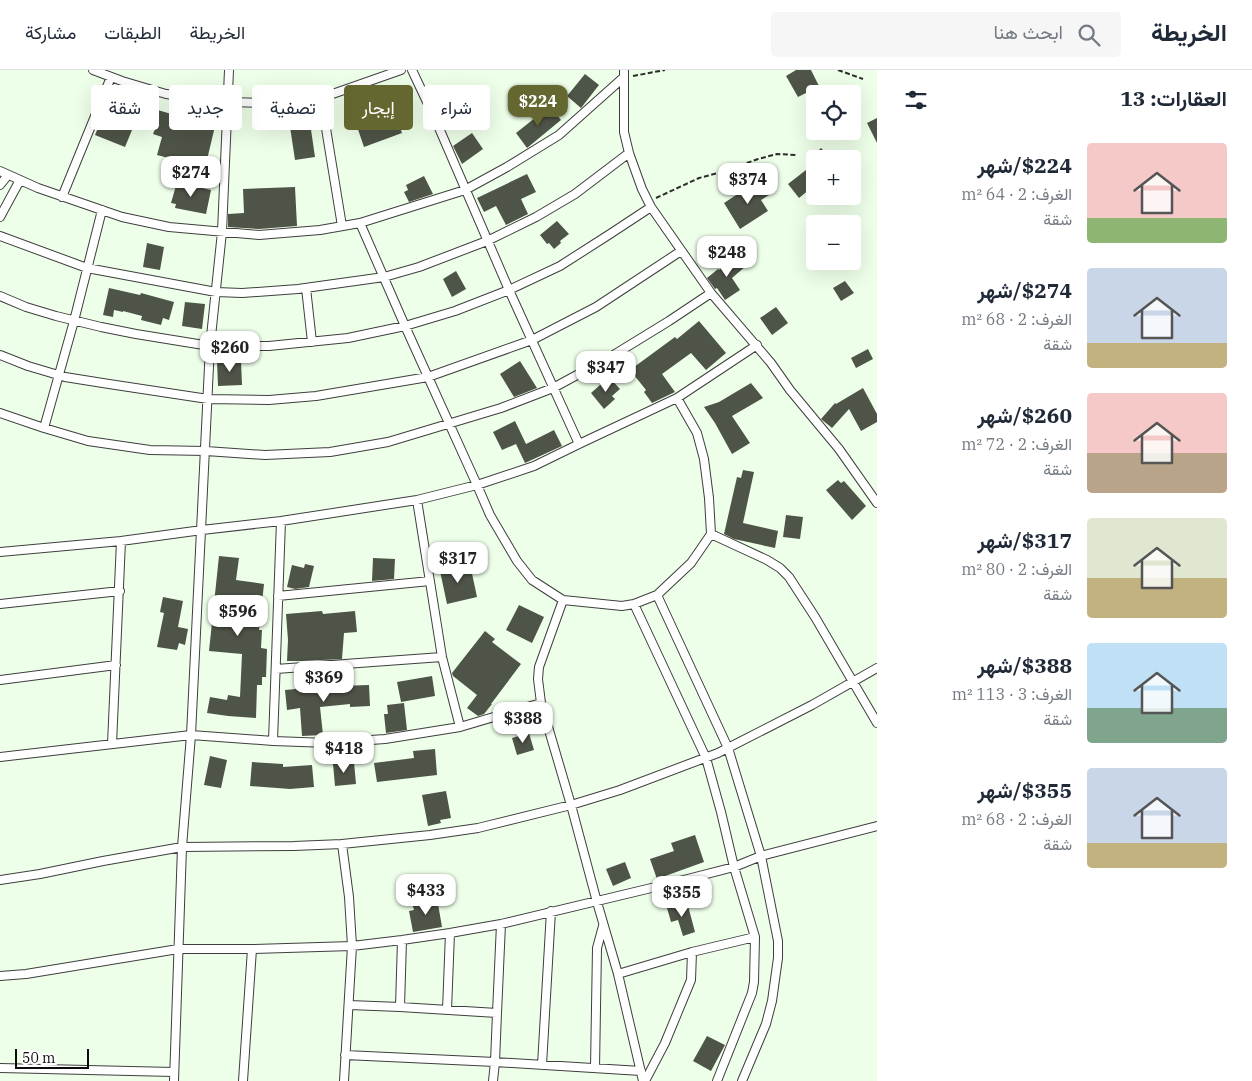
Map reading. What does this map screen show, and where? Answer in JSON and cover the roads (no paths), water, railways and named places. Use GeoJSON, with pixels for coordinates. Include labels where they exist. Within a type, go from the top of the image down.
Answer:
{"type":"FeatureCollection","features":[{"type":"Feature","properties":{"kind":"street"},"geometry":{"type":"LineString","coordinates":[[93,70],[169,94]]}},
{"type":"Feature","properties":{"kind":"street"},"geometry":{"type":"LineString","coordinates":[[229,70],[229,85]]}},
{"type":"Feature","properties":{"kind":"street"},"geometry":{"type":"LineString","coordinates":[[334,93],[401,70]]}},
{"type":"Feature","properties":{"kind":"street"},"geometry":{"type":"LineString","coordinates":[[412,70],[579,444]]}},
{"type":"Feature","properties":{"kind":"street"},"geometry":{"type":"LineString","coordinates":[[0,171],[62,197],[122,217],[169,227],[260,235],[320,230],[360,223],[465,190],[559,135],[624,74]]}},
{"type":"Feature","properties":{"kind":"street"},"geometry":{"type":"LineString","coordinates":[[624,74],[624,132],[629,153],[642,189],[650,204],[711,293],[771,362],[790,390],[839,449],[877,503]]}},
{"type":"Feature","properties":{"kind":"street"},"geometry":{"type":"LineString","coordinates":[[62,197],[111,77]]}},
{"type":"Feature","properties":{"kind":"street"},"geometry":{"type":"LineString","coordinates":[[174,1081],[182,847],[191,735],[210,346],[222,232],[227,130]]}},
{"type":"Feature","properties":{"kind":"street"},"geometry":{"type":"LineString","coordinates":[[326,130],[342,226]]}},
{"type":"Feature","properties":{"kind":"street"},"geometry":{"type":"LineString","coordinates":[[0,236],[87,268],[216,292],[242,293],[306,288],[384,277],[487,240],[536,217],[574,194],[629,153]]}},
{"type":"Feature","properties":{"kind":"street"},"geometry":{"type":"LineString","coordinates":[[0,185],[8,175]]}},
{"type":"Feature","properties":{"kind":"street"},"geometry":{"type":"LineString","coordinates":[[0,217],[20,180]]}},
{"type":"Feature","properties":{"kind":"street"},"geometry":{"type":"LineString","coordinates":[[0,296],[26,307],[74,321],[136,334],[210,346],[269,346],[348,338],[405,326],[455,311],[509,290],[560,266],[610,234],[650,204]]}},
{"type":"Feature","properties":{"kind":"street"},"geometry":{"type":"LineString","coordinates":[[44,428],[102,210]]}},
{"type":"Feature","properties":{"kind":"street"},"geometry":{"type":"LineString","coordinates":[[360,223],[490,515],[517,561],[532,580],[563,600],[622,606],[634,604],[658,595],[691,563],[711,534],[704,459],[697,433],[677,398]]}},
{"type":"Feature","properties":{"kind":"street"},"geometry":{"type":"LineString","coordinates":[[0,355],[59,375],[208,399],[269,400],[316,396],[428,377],[532,340],[596,307],[682,251]]}},
{"type":"Feature","properties":{"kind":"street"},"geometry":{"type":"LineString","coordinates":[[306,288],[312,342]]}},
{"type":"Feature","properties":{"kind":"street"},"geometry":{"type":"LineString","coordinates":[[0,412],[88,441],[150,450],[265,455],[330,452],[388,442],[501,408],[553,388],[612,356],[711,293]]}},
{"type":"Feature","properties":{"kind":"street"},"geometry":{"type":"LineString","coordinates":[[0,552],[121,541],[282,521],[417,500],[478,485],[534,466],[677,398],[757,345]]}},
{"type":"Feature","properties":{"kind":"street"},"geometry":{"type":"LineString","coordinates":[[417,500],[442,657],[460,727]]}},
{"type":"Feature","properties":{"kind":"street"},"geometry":{"type":"LineString","coordinates":[[273,742],[282,521]]}},
{"type":"Feature","properties":{"kind":"street"},"geometry":{"type":"LineString","coordinates":[[711,534],[767,560],[780,568],[788,577],[815,617],[877,723]]}},
{"type":"Feature","properties":{"kind":"street"},"geometry":{"type":"LineString","coordinates":[[112,744],[121,541]]}},
{"type":"Feature","properties":{"kind":"street"},"geometry":{"type":"LineString","coordinates":[[278,596],[430,581]]}},
{"type":"Feature","properties":{"kind":"street"},"geometry":{"type":"LineString","coordinates":[[0,604],[120,591]]}},
{"type":"Feature","properties":{"kind":"street"},"geometry":{"type":"LineString","coordinates":[[658,595],[728,748],[761,856],[778,941],[778,958],[772,1001],[766,1024],[742,1081]]}},
{"type":"Feature","properties":{"kind":"street"},"geometry":{"type":"LineString","coordinates":[[563,600],[539,667],[538,679],[541,703],[618,974],[644,1081]]}},
{"type":"Feature","properties":{"kind":"street"},"geometry":{"type":"LineString","coordinates":[[634,604],[706,758],[734,867],[755,937],[752,993],[717,1081]]}},
{"type":"Feature","properties":{"kind":"street"},"geometry":{"type":"LineString","coordinates":[[276,669],[442,657]]}},
{"type":"Feature","properties":{"kind":"street"},"geometry":{"type":"LineString","coordinates":[[0,680],[116,665]]}},
{"type":"Feature","properties":{"kind":"street"},"geometry":{"type":"LineString","coordinates":[[0,880],[182,847],[277,847],[342,844],[478,828],[571,805],[620,790],[706,758],[854,682],[877,668]]}},
{"type":"Feature","properties":{"kind":"street"},"geometry":{"type":"LineString","coordinates":[[0,757],[191,735],[273,742],[329,744],[375,740],[460,727],[541,703]]}},
{"type":"Feature","properties":{"kind":"street"},"geometry":{"type":"LineString","coordinates":[[0,976],[26,974],[178,949],[352,946],[450,933],[502,924],[597,902],[734,867],[761,856],[877,826]]}},
{"type":"Feature","properties":{"kind":"street"},"geometry":{"type":"LineString","coordinates":[[342,844],[349,897],[352,946],[344,1081]]}},
{"type":"Feature","properties":{"kind":"street"},"geometry":{"type":"LineString","coordinates":[[542,1065],[551,912]]}},
{"type":"Feature","properties":{"kind":"street"},"geometry":{"type":"LineString","coordinates":[[493,1081],[502,924]]}},
{"type":"Feature","properties":{"kind":"street"},"geometry":{"type":"LineString","coordinates":[[595,1068],[597,948],[604,925]]}},
{"type":"Feature","properties":{"kind":"street"},"geometry":{"type":"LineString","coordinates":[[448,1010],[450,933]]}},
{"type":"Feature","properties":{"kind":"street"},"geometry":{"type":"LineString","coordinates":[[618,974],[692,952],[755,937]]}},
{"type":"Feature","properties":{"kind":"street"},"geometry":{"type":"LineString","coordinates":[[400,1007],[402,940]]}},
{"type":"Feature","properties":{"kind":"street"},"geometry":{"type":"LineString","coordinates":[[242,1081],[252,949]]}},
{"type":"Feature","properties":{"kind":"street"},"geometry":{"type":"LineString","coordinates":[[644,1081],[665,1043],[691,980],[692,952]]}},
{"type":"Feature","properties":{"kind":"street"},"geometry":{"type":"LineString","coordinates":[[349,1005],[497,1013]]}},
{"type":"Feature","properties":{"kind":"street"},"geometry":{"type":"LineString","coordinates":[[346,1055],[641,1071]]}},
{"type":"Feature","properties":{"kind":"street"},"geometry":{"type":"LineString","coordinates":[[0,1068],[174,1072]]}}]}
